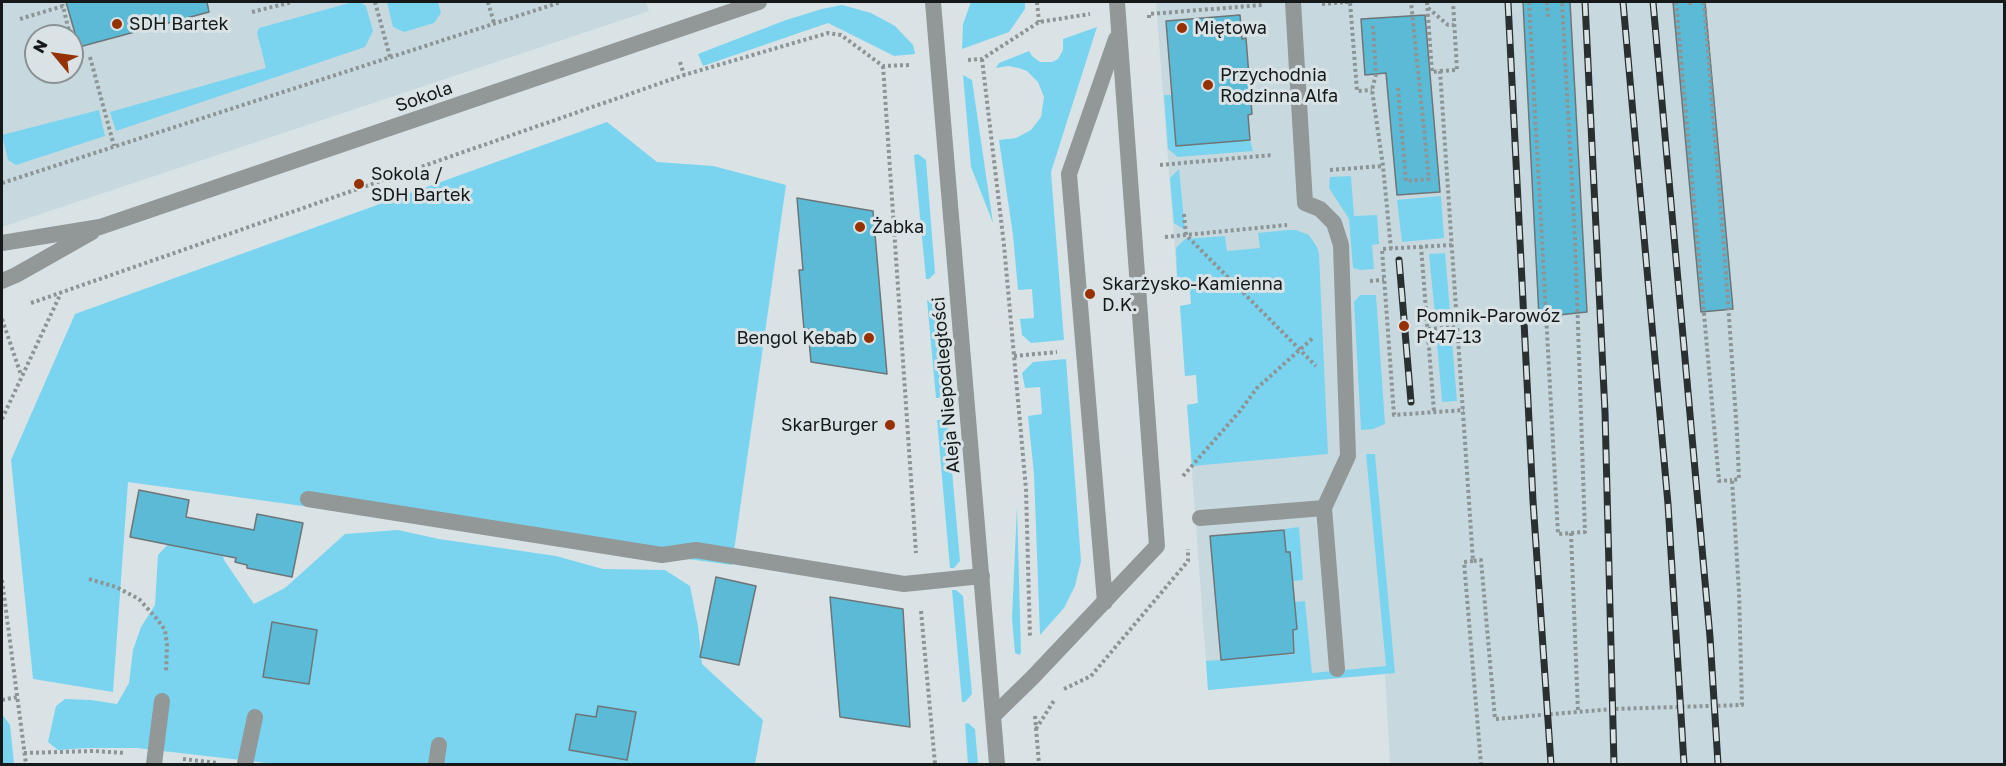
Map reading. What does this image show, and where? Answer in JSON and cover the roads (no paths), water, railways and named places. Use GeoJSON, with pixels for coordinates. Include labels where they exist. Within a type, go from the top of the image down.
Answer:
{"type":"FeatureCollection","features":[{"type":"Feature","properties":{"kind":"street","name":"Sokola"},"geometry":{"type":"LineString","coordinates":[[2,243],[100,228],[758,2]]}},
{"type":"Feature","properties":{"kind":"street","name":"Aleja Niepodległości"},"geometry":{"type":"LineString","coordinates":[[933,2],[997,765]]}},
{"type":"Feature","properties":{"kind":"street"},"geometry":{"type":"LineString","coordinates":[[993,716],[1157,546],[1117,2]]}},
{"type":"Feature","properties":{"kind":"street"},"geometry":{"type":"LineString","coordinates":[[1293,2],[1305,203],[1320,208],[1334,223],[1341,245],[1348,456],[1324,508],[1337,669]]}},
{"type":"Feature","properties":{"kind":"street"},"geometry":{"type":"LineString","coordinates":[[1105,602],[1069,174],[1118,32]]}},
{"type":"Feature","properties":{"kind":"street","name":"Sokola"},"geometry":{"type":"LineString","coordinates":[[2,281],[16,276],[100,228]]}},
{"type":"Feature","properties":{"kind":"street"},"geometry":{"type":"LineString","coordinates":[[308,499],[662,555],[696,550],[904,584],[982,576]]}},
{"type":"Feature","properties":{"kind":"street"},"geometry":{"type":"LineString","coordinates":[[1200,518],[1324,508]]}},
{"type":"Feature","properties":{"kind":"street"},"geometry":{"type":"LineString","coordinates":[[154,765],[162,701]]}},
{"type":"Feature","properties":{"kind":"street"},"geometry":{"type":"LineString","coordinates":[[245,765],[255,717]]}},
{"type":"Feature","properties":{"kind":"street"},"geometry":{"type":"LineString","coordinates":[[436,765],[440,745]]}},
{"type":"Feature","properties":{"kind":"railway"},"geometry":{"type":"LineString","coordinates":[[1508,2],[1533,501],[1551,764]]}},
{"type":"Feature","properties":{"kind":"railway"},"geometry":{"type":"LineString","coordinates":[[1585,2],[1605,412],[1614,764]]}},
{"type":"Feature","properties":{"kind":"railway"},"geometry":{"type":"LineString","coordinates":[[1623,2],[1668,504],[1684,764]]}},
{"type":"Feature","properties":{"kind":"railway"},"geometry":{"type":"LineString","coordinates":[[1653,2],[1710,637],[1718,764]]}},
{"type":"Feature","properties":{"kind":"railway"},"geometry":{"type":"LineString","coordinates":[[1399,260],[1411,402]]}},
{"type":"Feature","properties":{"kind":"place","name":"SDH Bartek"},"geometry":{"type":"Point","coordinates":[117,24]}},
{"type":"Feature","properties":{"kind":"place","name":"Miętowa"},"geometry":{"type":"Point","coordinates":[1182,28]}},
{"type":"Feature","properties":{"kind":"place","name":"Przychodnia Rodzinna Alfa"},"geometry":{"type":"Point","coordinates":[1208,85]}},
{"type":"Feature","properties":{"kind":"place","name":"Sokola / SDH Bartek"},"geometry":{"type":"Point","coordinates":[359,184]}},
{"type":"Feature","properties":{"kind":"place","name":"Żabka"},"geometry":{"type":"Point","coordinates":[860,227]}},
{"type":"Feature","properties":{"kind":"place","name":"Skarżysko-Kamienna D.K."},"geometry":{"type":"Point","coordinates":[1090,294]}},
{"type":"Feature","properties":{"kind":"place","name":"Pomnik-Parowóz Pt47-13"},"geometry":{"type":"Point","coordinates":[1404,326]}},
{"type":"Feature","properties":{"kind":"place","name":"Bengol Kebab"},"geometry":{"type":"Point","coordinates":[869,338]}},
{"type":"Feature","properties":{"kind":"place","name":"SkarBurger"},"geometry":{"type":"Point","coordinates":[890,425]}}]}
